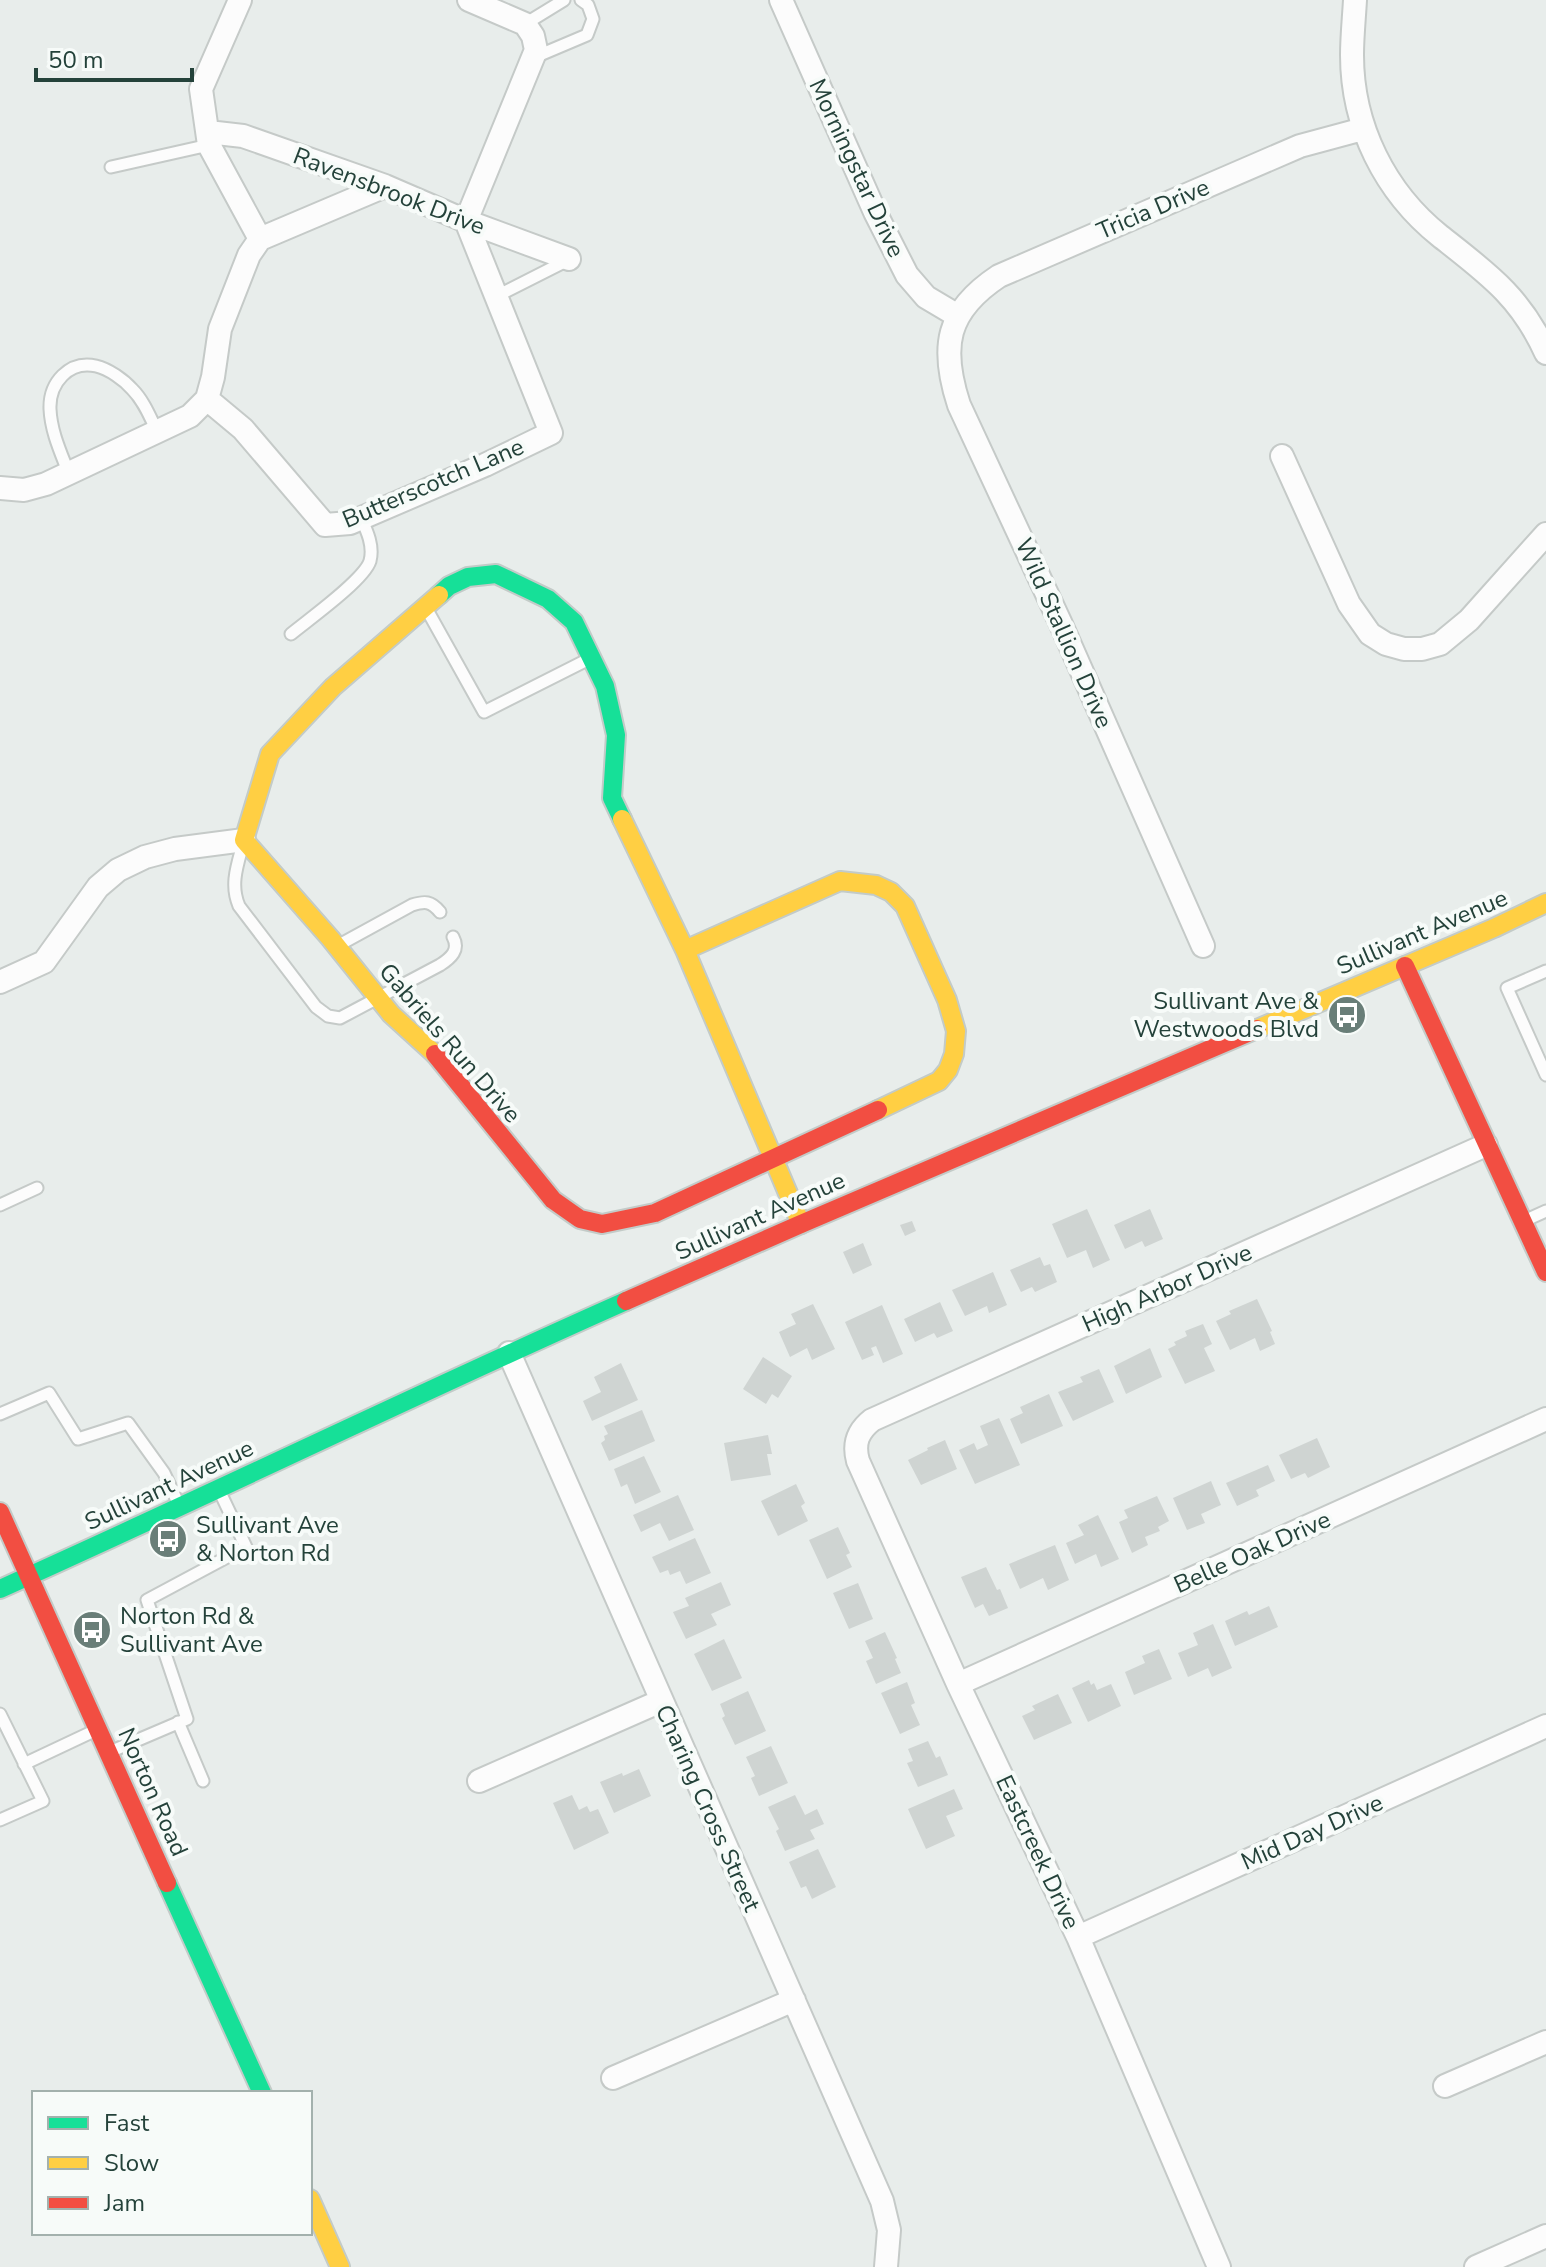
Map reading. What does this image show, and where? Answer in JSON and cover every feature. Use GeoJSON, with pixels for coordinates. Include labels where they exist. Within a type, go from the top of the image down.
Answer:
{"type":"FeatureCollection","features":[{"type":"Feature","properties":{"kind":"street"},"geometry":{"type":"LineString","coordinates":[[240,0],[201,89],[208,139],[260,239]]}},
{"type":"Feature","properties":{"kind":"street"},"geometry":{"type":"LineString","coordinates":[[466,221],[536,50],[533,36],[525,24],[469,0]]}},
{"type":"Feature","properties":{"kind":"street","name":"Morningstar Drive"},"geometry":{"type":"LineString","coordinates":[[781,0],[875,212],[907,275],[926,297],[958,316]]}},
{"type":"Feature","properties":{"kind":"street"},"geometry":{"type":"LineString","coordinates":[[1355,0],[1352,57],[1363,129],[1381,167],[1406,203],[1437,234],[1492,277],[1544,342]]}},
{"type":"Feature","properties":{"kind":"street","name":"Tricia Drive"},"geometry":{"type":"LineString","coordinates":[[958,316],[982,287],[999,276],[1300,146],[1363,129]]}},
{"type":"Feature","properties":{"kind":"street","name":"Ravensbrook Drive"},"geometry":{"type":"LineString","coordinates":[[208,139],[243,136],[385,186],[466,221],[569,259]]}},
{"type":"Feature","properties":{"kind":"street"},"geometry":{"type":"LineString","coordinates":[[0,488],[24,490],[46,484],[190,416],[207,399],[220,329],[249,255],[260,239],[385,186]]}},
{"type":"Feature","properties":{"kind":"street","name":"Butterscotch Lane"},"geometry":{"type":"LineString","coordinates":[[207,399],[243,429],[325,525],[350,523],[551,433],[466,221]]}},
{"type":"Feature","properties":{"kind":"street","name":"Wild Stallion Drive"},"geometry":{"type":"LineString","coordinates":[[958,316],[951,333],[949,352],[950,377],[959,405],[1066,636],[1203,946]]}},
{"type":"Feature","properties":{"kind":"street"},"geometry":{"type":"LineString","coordinates":[[1282,456],[1349,604],[1370,634],[1386,644],[1404,649],[1422,649],[1440,644],[1469,620],[1546,534]]}},
{"type":"Feature","properties":{"kind":"street"},"geometry":{"type":"LineString","coordinates":[[0,982],[44,962],[98,887],[118,870],[145,857],[175,849],[244,840],[270,754],[333,687],[449,586],[468,577],[496,574],[548,599],[574,622],[605,686],[616,735],[612,798],[685,950],[801,1224]]}},
{"type":"Feature","properties":{"kind":"street","name":"Gabriels Run Drive"},"geometry":{"type":"LineString","coordinates":[[244,840],[391,1014],[436,1055],[553,1200],[580,1219],[602,1224],[655,1213],[939,1081],[948,1070],[954,1054],[956,1031],[947,1000],[905,906],[895,893],[862,881],[840,881],[685,950]]}},
{"type":"Feature","properties":{"kind":"street","name":"Sullivant Avenue"},"geometry":{"type":"LineString","coordinates":[[0,1589],[181,1508],[509,1353],[1546,903]]}},
{"type":"Feature","properties":{"kind":"street"},"geometry":{"type":"LineString","coordinates":[[1405,966],[1546,1272]]}},
{"type":"Feature","properties":{"kind":"street","name":"High Arbor Drive"},"geometry":{"type":"LineString","coordinates":[[857,1439],[862,1427],[872,1420],[1486,1145]]}},
{"type":"Feature","properties":{"kind":"street","name":"Charing Cross Street"},"geometry":{"type":"LineString","coordinates":[[509,1353],[882,2201],[889,2230],[886,2267]]}},
{"type":"Feature","properties":{"kind":"street","name":"Belle Oak Drive"},"geometry":{"type":"LineString","coordinates":[[958,1684],[1546,1419]]}},
{"type":"Feature","properties":{"kind":"street","name":"Eastcreek Drive"},"geometry":{"type":"LineString","coordinates":[[857,1439],[855,1450],[858,1461],[958,1684],[1078,1937],[1219,2267]]}},
{"type":"Feature","properties":{"kind":"street","name":"Norton Road"},"geometry":{"type":"LineString","coordinates":[[0,1512],[261,2091]]}},
{"type":"Feature","properties":{"kind":"street"},"geometry":{"type":"LineString","coordinates":[[479,1781],[661,1701]]}},
{"type":"Feature","properties":{"kind":"street","name":"Mid Day Drive"},"geometry":{"type":"LineString","coordinates":[[1078,1937],[1546,1726]]}},
{"type":"Feature","properties":{"kind":"street"},"geometry":{"type":"LineString","coordinates":[[613,2078],[794,2000]]}},
{"type":"Feature","properties":{"kind":"street"},"geometry":{"type":"LineString","coordinates":[[1445,2086],[1546,2042]]}},
{"type":"Feature","properties":{"kind":"street"},"geometry":{"type":"LineString","coordinates":[[312,2204],[340,2267]]}},
{"type":"Feature","properties":{"kind":"street"},"geometry":{"type":"LineString","coordinates":[[1476,2267],[1546,2236]]}},
{"type":"Feature","properties":{"kind":"lane"},"geometry":{"type":"LineString","coordinates":[[525,24],[564,0]]}},
{"type":"Feature","properties":{"kind":"lane"},"geometry":{"type":"LineString","coordinates":[[534,57],[587,35],[593,19],[588,5],[581,0]]}},
{"type":"Feature","properties":{"kind":"lane"},"geometry":{"type":"LineString","coordinates":[[111,167],[208,139]]}},
{"type":"Feature","properties":{"kind":"lane"},"geometry":{"type":"LineString","coordinates":[[497,296],[569,259]]}},
{"type":"Feature","properties":{"kind":"lane"},"geometry":{"type":"LineString","coordinates":[[69,474],[52,428],[50,406],[60,376],[68,370],[97,366],[117,376],[141,399],[157,431]]}},
{"type":"Feature","properties":{"kind":"lane"},"geometry":{"type":"LineString","coordinates":[[291,634],[367,567],[371,558],[370,540],[361,518]]}},
{"type":"Feature","properties":{"kind":"lane"},"geometry":{"type":"LineString","coordinates":[[425,607],[484,712],[591,658]]}},
{"type":"Feature","properties":{"kind":"lane"},"geometry":{"type":"LineString","coordinates":[[244,840],[234,878],[234,894],[239,906],[316,1007],[328,1016],[340,1018],[450,959],[455,950],[453,937]]}},
{"type":"Feature","properties":{"kind":"lane"},"geometry":{"type":"LineString","coordinates":[[337,947],[412,905],[424,901],[434,904],[440,912]]}},
{"type":"Feature","properties":{"kind":"lane"},"geometry":{"type":"LineString","coordinates":[[1546,971],[1507,988],[1546,1075]]}},
{"type":"Feature","properties":{"kind":"lane"},"geometry":{"type":"LineString","coordinates":[[0,1205],[37,1188]]}},
{"type":"Feature","properties":{"kind":"lane"},"geometry":{"type":"LineString","coordinates":[[1523,1221],[1546,1211]]}},
{"type":"Feature","properties":{"kind":"lane"},"geometry":{"type":"LineString","coordinates":[[0,1414],[49,1393],[78,1439],[128,1423],[164,1473],[181,1508]]}},
{"type":"Feature","properties":{"kind":"lane"},"geometry":{"type":"LineString","coordinates":[[108,1753],[187,1719],[147,1600],[246,1547],[219,1489]]}},
{"type":"Feature","properties":{"kind":"lane"},"geometry":{"type":"LineString","coordinates":[[0,1714],[43,1801],[0,1820]]}},
{"type":"Feature","properties":{"kind":"lane"},"geometry":{"type":"LineString","coordinates":[[178,1722],[203,1781]]}},
{"type":"Feature","properties":{"kind":"lane"},"geometry":{"type":"LineString","coordinates":[[24,1764],[98,1729]]}},
{"type":"Feature","properties":{"kind":"building"},"geometry":{"type":"Polygon","coordinates":[[[1087,1209],[1110,1260],[1093,1268],[1086,1250],[1067,1258],[1052,1224],[1087,1209]]]}},
{"type":"Feature","properties":{"kind":"building"},"geometry":{"type":"Polygon","coordinates":[[[1150,1209],[1163,1239],[1145,1247],[1142,1241],[1125,1249],[1114,1225],[1150,1209]]]}},
{"type":"Feature","properties":{"kind":"building"},"geometry":{"type":"Polygon","coordinates":[[[912,1221],[916,1231],[905,1236],[900,1225],[912,1221]]]}},
{"type":"Feature","properties":{"kind":"building"},"geometry":{"type":"Polygon","coordinates":[[[863,1243],[872,1265],[853,1274],[843,1252],[863,1243]]]}},
{"type":"Feature","properties":{"kind":"building"},"geometry":{"type":"Polygon","coordinates":[[[1040,1257],[1044,1266],[1050,1264],[1057,1282],[1035,1292],[1032,1287],[1021,1292],[1010,1270],[1040,1257]]]}},
{"type":"Feature","properties":{"kind":"building"},"geometry":{"type":"Polygon","coordinates":[[[993,1272],[1007,1305],[989,1313],[987,1306],[965,1316],[952,1290],[993,1272]]]}},
{"type":"Feature","properties":{"kind":"building"},"geometry":{"type":"Polygon","coordinates":[[[1257,1299],[1275,1344],[1260,1351],[1255,1338],[1230,1350],[1216,1321],[1231,1314],[1229,1311],[1257,1299]]]}},
{"type":"Feature","properties":{"kind":"building"},"geometry":{"type":"Polygon","coordinates":[[[940,1302],[953,1331],[937,1338],[934,1333],[915,1342],[904,1319],[940,1302]]]}},
{"type":"Feature","properties":{"kind":"building"},"geometry":{"type":"Polygon","coordinates":[[[813,1304],[835,1349],[812,1360],[807,1348],[790,1357],[779,1332],[796,1324],[791,1314],[813,1304]]]}},
{"type":"Feature","properties":{"kind":"building"},"geometry":{"type":"Polygon","coordinates":[[[882,1305],[903,1354],[883,1363],[876,1346],[871,1348],[874,1355],[862,1360],[845,1322],[882,1305]]]}},
{"type":"Feature","properties":{"kind":"building"},"geometry":{"type":"Polygon","coordinates":[[[1203,1324],[1212,1344],[1204,1348],[1215,1371],[1185,1384],[1168,1349],[1187,1336],[1185,1331],[1203,1324]]]}},
{"type":"Feature","properties":{"kind":"building"},"geometry":{"type":"Polygon","coordinates":[[[1150,1348],[1162,1377],[1126,1394],[1114,1366],[1150,1348]]]}},
{"type":"Feature","properties":{"kind":"building"},"geometry":{"type":"Polygon","coordinates":[[[763,1357],[792,1376],[778,1398],[772,1394],[766,1404],[743,1389],[763,1357]]]}},
{"type":"Feature","properties":{"kind":"building"},"geometry":{"type":"Polygon","coordinates":[[[621,1363],[638,1400],[592,1421],[583,1401],[601,1392],[594,1377],[621,1363]]]}},
{"type":"Feature","properties":{"kind":"building"},"geometry":{"type":"Polygon","coordinates":[[[1099,1369],[1114,1402],[1073,1421],[1058,1392],[1083,1382],[1080,1377],[1099,1369]]]}},
{"type":"Feature","properties":{"kind":"building"},"geometry":{"type":"Polygon","coordinates":[[[1049,1394],[1063,1426],[1021,1444],[1010,1419],[1023,1413],[1020,1407],[1049,1394]]]}},
{"type":"Feature","properties":{"kind":"building"},"geometry":{"type":"Polygon","coordinates":[[[642,1410],[655,1441],[609,1461],[601,1443],[608,1434],[604,1426],[642,1410]]]}},
{"type":"Feature","properties":{"kind":"building"},"geometry":{"type":"Polygon","coordinates":[[[999,1418],[1020,1465],[975,1484],[959,1450],[974,1443],[977,1450],[988,1445],[980,1426],[999,1418]]]}},
{"type":"Feature","properties":{"kind":"building"},"geometry":{"type":"Polygon","coordinates":[[[768,1435],[772,1454],[767,1454],[771,1475],[731,1481],[724,1443],[768,1435]]]}},
{"type":"Feature","properties":{"kind":"building"},"geometry":{"type":"Polygon","coordinates":[[[1317,1438],[1330,1467],[1308,1478],[1305,1473],[1291,1479],[1279,1455],[1317,1438]]]}},
{"type":"Feature","properties":{"kind":"building"},"geometry":{"type":"Polygon","coordinates":[[[945,1440],[957,1469],[921,1485],[908,1460],[945,1440]]]}},
{"type":"Feature","properties":{"kind":"building"},"geometry":{"type":"Polygon","coordinates":[[[644,1456],[661,1492],[635,1504],[627,1484],[621,1487],[614,1469],[644,1456]]]}},
{"type":"Feature","properties":{"kind":"building"},"geometry":{"type":"Polygon","coordinates":[[[1268,1465],[1275,1481],[1256,1490],[1259,1496],[1237,1506],[1226,1483],[1268,1465]]]}},
{"type":"Feature","properties":{"kind":"building"},"geometry":{"type":"Polygon","coordinates":[[[1211,1481],[1221,1505],[1201,1514],[1205,1523],[1187,1530],[1173,1498],[1211,1481]]]}},
{"type":"Feature","properties":{"kind":"building"},"geometry":{"type":"Polygon","coordinates":[[[796,1484],[805,1503],[801,1506],[808,1521],[778,1536],[761,1501],[796,1484]]]}},
{"type":"Feature","properties":{"kind":"building"},"geometry":{"type":"Polygon","coordinates":[[[678,1495],[694,1530],[669,1541],[660,1523],[641,1532],[633,1515],[678,1495]]]}},
{"type":"Feature","properties":{"kind":"building"},"geometry":{"type":"Polygon","coordinates":[[[1157,1496],[1169,1521],[1158,1527],[1160,1531],[1145,1537],[1148,1545],[1132,1553],[1119,1522],[1128,1518],[1124,1510],[1157,1496]]]}},
{"type":"Feature","properties":{"kind":"building"},"geometry":{"type":"Polygon","coordinates":[[[1098,1515],[1119,1559],[1101,1567],[1096,1554],[1075,1564],[1066,1543],[1084,1535],[1078,1525],[1098,1515]]]}},
{"type":"Feature","properties":{"kind":"building"},"geometry":{"type":"Polygon","coordinates":[[[838,1527],[850,1553],[846,1555],[852,1567],[827,1579],[809,1540],[838,1527]]]}},
{"type":"Feature","properties":{"kind":"building"},"geometry":{"type":"Polygon","coordinates":[[[695,1538],[711,1573],[686,1584],[680,1571],[670,1575],[668,1570],[660,1573],[652,1557],[695,1538]]]}},
{"type":"Feature","properties":{"kind":"building"},"geometry":{"type":"Polygon","coordinates":[[[1055,1545],[1069,1580],[1048,1590],[1043,1578],[1020,1589],[1009,1564],[1055,1545]]]}},
{"type":"Feature","properties":{"kind":"building"},"geometry":{"type":"Polygon","coordinates":[[[986,1567],[1008,1608],[989,1616],[983,1604],[975,1608],[961,1577],[986,1567]]]}},
{"type":"Feature","properties":{"kind":"building"},"geometry":{"type":"Polygon","coordinates":[[[721,1582],[731,1605],[711,1614],[717,1625],[686,1639],[673,1612],[689,1606],[685,1598],[721,1582]]]}},
{"type":"Feature","properties":{"kind":"building"},"geometry":{"type":"Polygon","coordinates":[[[858,1583],[873,1619],[849,1629],[833,1593],[858,1583]]]}},
{"type":"Feature","properties":{"kind":"building"},"geometry":{"type":"Polygon","coordinates":[[[1269,1606],[1278,1627],[1235,1646],[1225,1621],[1269,1606]]]}},
{"type":"Feature","properties":{"kind":"building"},"geometry":{"type":"Polygon","coordinates":[[[1213,1624],[1232,1668],[1212,1677],[1208,1668],[1188,1677],[1178,1653],[1198,1645],[1193,1633],[1213,1624]]]}},
{"type":"Feature","properties":{"kind":"building"},"geometry":{"type":"Polygon","coordinates":[[[885,1632],[901,1673],[876,1684],[866,1661],[873,1658],[865,1641],[885,1632]]]}},
{"type":"Feature","properties":{"kind":"building"},"geometry":{"type":"Polygon","coordinates":[[[724,1639],[742,1678],[712,1691],[694,1654],[724,1639]]]}},
{"type":"Feature","properties":{"kind":"building"},"geometry":{"type":"Polygon","coordinates":[[[1159,1649],[1172,1679],[1134,1695],[1125,1672],[1145,1663],[1142,1656],[1159,1649]]]}},
{"type":"Feature","properties":{"kind":"building"},"geometry":{"type":"Polygon","coordinates":[[[1089,1680],[1097,1690],[1111,1684],[1121,1706],[1088,1722],[1072,1688],[1089,1680]]]}},
{"type":"Feature","properties":{"kind":"building"},"geometry":{"type":"Polygon","coordinates":[[[907,1682],[915,1703],[911,1705],[920,1725],[900,1734],[881,1693],[907,1682]]]}},
{"type":"Feature","properties":{"kind":"building"},"geometry":{"type":"Polygon","coordinates":[[[748,1691],[766,1731],[735,1745],[722,1718],[725,1716],[720,1704],[748,1691]]]}},
{"type":"Feature","properties":{"kind":"building"},"geometry":{"type":"Polygon","coordinates":[[[1058,1694],[1072,1723],[1034,1740],[1022,1716],[1035,1710],[1032,1706],[1058,1694]]]}},
{"type":"Feature","properties":{"kind":"building"},"geometry":{"type":"Polygon","coordinates":[[[928,1741],[936,1758],[940,1756],[948,1775],[918,1787],[907,1763],[913,1761],[908,1749],[928,1741]]]}},
{"type":"Feature","properties":{"kind":"building"},"geometry":{"type":"Polygon","coordinates":[[[771,1746],[788,1783],[759,1796],[751,1778],[755,1776],[746,1757],[771,1746]]]}},
{"type":"Feature","properties":{"kind":"building"},"geometry":{"type":"Polygon","coordinates":[[[639,1769],[651,1796],[614,1813],[600,1782],[639,1769]]]}},
{"type":"Feature","properties":{"kind":"building"},"geometry":{"type":"Polygon","coordinates":[[[954,1789],[963,1809],[946,1816],[955,1836],[926,1849],[908,1809],[954,1789]]]}},
{"type":"Feature","properties":{"kind":"building"},"geometry":{"type":"Polygon","coordinates":[[[572,1795],[579,1810],[587,1806],[590,1812],[598,1809],[609,1833],[574,1850],[553,1803],[572,1795]]]}},
{"type":"Feature","properties":{"kind":"building"},"geometry":{"type":"Polygon","coordinates":[[[795,1795],[805,1815],[817,1809],[824,1824],[810,1830],[815,1839],[785,1851],[768,1807],[795,1795]]]}},
{"type":"Feature","properties":{"kind":"building"},"geometry":{"type":"Polygon","coordinates":[[[818,1849],[836,1887],[812,1899],[806,1886],[801,1888],[789,1862],[818,1849]]]}},
{"type":"Feature","properties":{"kind":"traffic: fast"},"geometry":{"type":"LineString","coordinates":[[439,595],[468,577],[496,574],[548,599],[574,622],[605,686],[616,735],[612,798],[622,819]]}},
{"type":"Feature","properties":{"kind":"traffic: fast"},"geometry":{"type":"LineString","coordinates":[[0,1589],[626,1301]]}},
{"type":"Feature","properties":{"kind":"traffic: fast"},"geometry":{"type":"LineString","coordinates":[[167,1883],[261,2091]]}},
{"type":"Feature","properties":{"kind":"traffic: slow"},"geometry":{"type":"LineString","coordinates":[[435,1054],[391,1014],[330,938],[244,840],[270,754],[333,687],[439,595]]}},
{"type":"Feature","properties":{"kind":"traffic: slow"},"geometry":{"type":"LineString","coordinates":[[622,819],[685,950],[801,1224]]}},
{"type":"Feature","properties":{"kind":"traffic: slow"},"geometry":{"type":"LineString","coordinates":[[685,950],[840,881],[876,885],[891,892],[905,906],[947,1000],[956,1031],[954,1054],[948,1070],[939,1081],[878,1110]]}},
{"type":"Feature","properties":{"kind":"traffic: slow"},"geometry":{"type":"LineString","coordinates":[[1257,1029],[1546,903]]}},
{"type":"Feature","properties":{"kind":"traffic: slow"},"geometry":{"type":"LineString","coordinates":[[312,2204],[340,2267]]}},
{"type":"Feature","properties":{"kind":"traffic: jam"},"geometry":{"type":"LineString","coordinates":[[1405,966],[1546,1272]]}},
{"type":"Feature","properties":{"kind":"traffic: jam"},"geometry":{"type":"LineString","coordinates":[[626,1301],[1257,1029]]}},
{"type":"Feature","properties":{"kind":"traffic: jam"},"geometry":{"type":"LineString","coordinates":[[435,1054],[553,1200],[580,1219],[602,1224],[655,1213],[878,1110]]}},
{"type":"Feature","properties":{"kind":"traffic: jam"},"geometry":{"type":"LineString","coordinates":[[0,1512],[167,1883]]}},
{"type":"Feature","properties":{"kind":"place","name":"Sullivant Ave & Westwoods Blvd"},"geometry":{"type":"Point","coordinates":[1347,1015]}},
{"type":"Feature","properties":{"kind":"place","name":"Sullivant Ave & Norton Rd"},"geometry":{"type":"Point","coordinates":[168,1539]}},
{"type":"Feature","properties":{"kind":"place","name":"Norton Rd & Sullivant Ave"},"geometry":{"type":"Point","coordinates":[92,1630]}}]}
